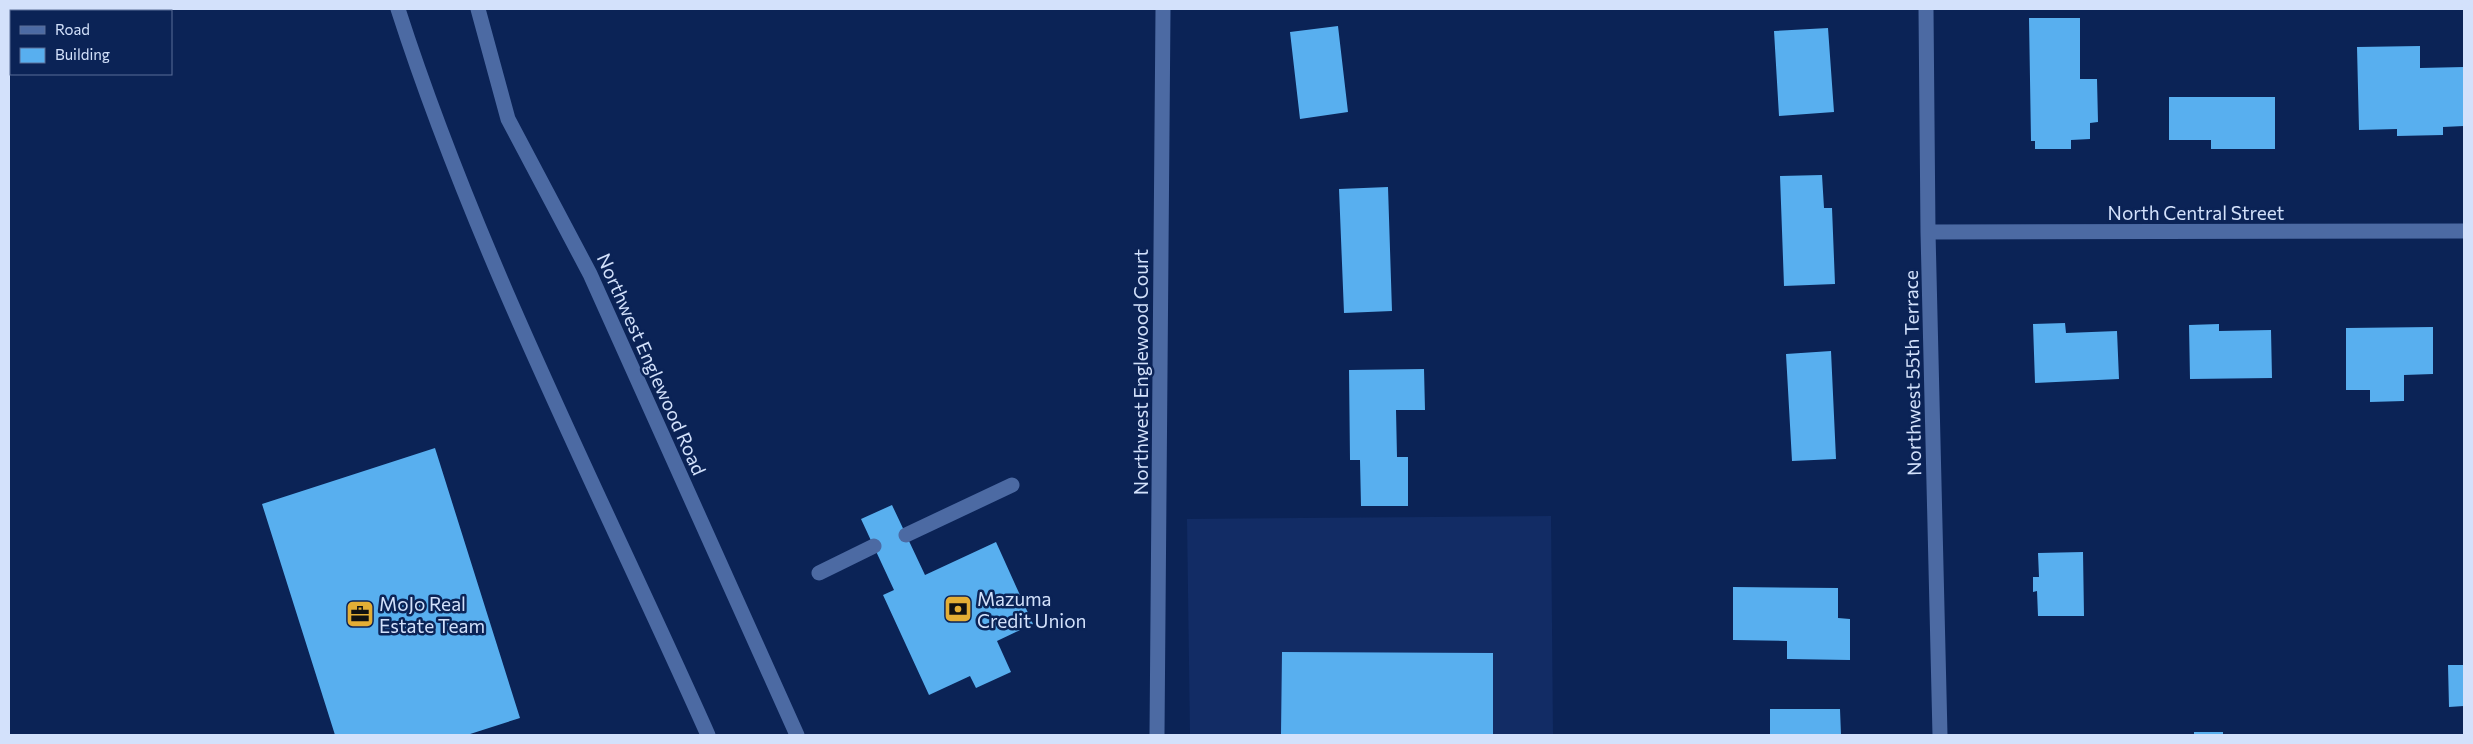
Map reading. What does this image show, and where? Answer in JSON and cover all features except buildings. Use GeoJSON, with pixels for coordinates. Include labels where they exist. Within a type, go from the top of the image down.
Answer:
{"type":"FeatureCollection","features":[{"type":"Feature","properties":{"kind":"street"},"geometry":{"type":"LineString","coordinates":[[398,9],[422,85],[515,316],[654,613],[708,735]]}},
{"type":"Feature","properties":{"kind":"street","name":"Northwest Englewood Road"},"geometry":{"type":"LineString","coordinates":[[478,9],[508,119],[590,274],[797,735]]}},
{"type":"Feature","properties":{"kind":"street","name":"Northwest Englewood Court"},"geometry":{"type":"LineString","coordinates":[[1157,735],[1163,9]]}},
{"type":"Feature","properties":{"kind":"street","name":"Northwest 55th Terrace"},"geometry":{"type":"LineString","coordinates":[[1926,9],[1928,232],[1940,735]]}},
{"type":"Feature","properties":{"kind":"street","name":"North Central Street"},"geometry":{"type":"LineString","coordinates":[[1928,232],[2464,231]]}},
{"type":"Feature","properties":{"kind":"street"},"geometry":{"type":"LineString","coordinates":[[906,534],[1012,485]]}},
{"type":"Feature","properties":{"kind":"street"},"geometry":{"type":"LineString","coordinates":[[819,573],[874,546]]}},
{"type":"Feature","properties":{"kind":"shaded area"},"geometry":{"type":"Polygon","coordinates":[[[1551,516],[1553,735],[1190,735],[1187,519],[1551,516]]]}},
{"type":"Feature","properties":{"kind":"place","name":"Mazuma Credit Union"},"geometry":{"type":"Point","coordinates":[958,609]}},
{"type":"Feature","properties":{"kind":"place","name":"MoJo Real Estate Team"},"geometry":{"type":"Point","coordinates":[360,614]}}]}
